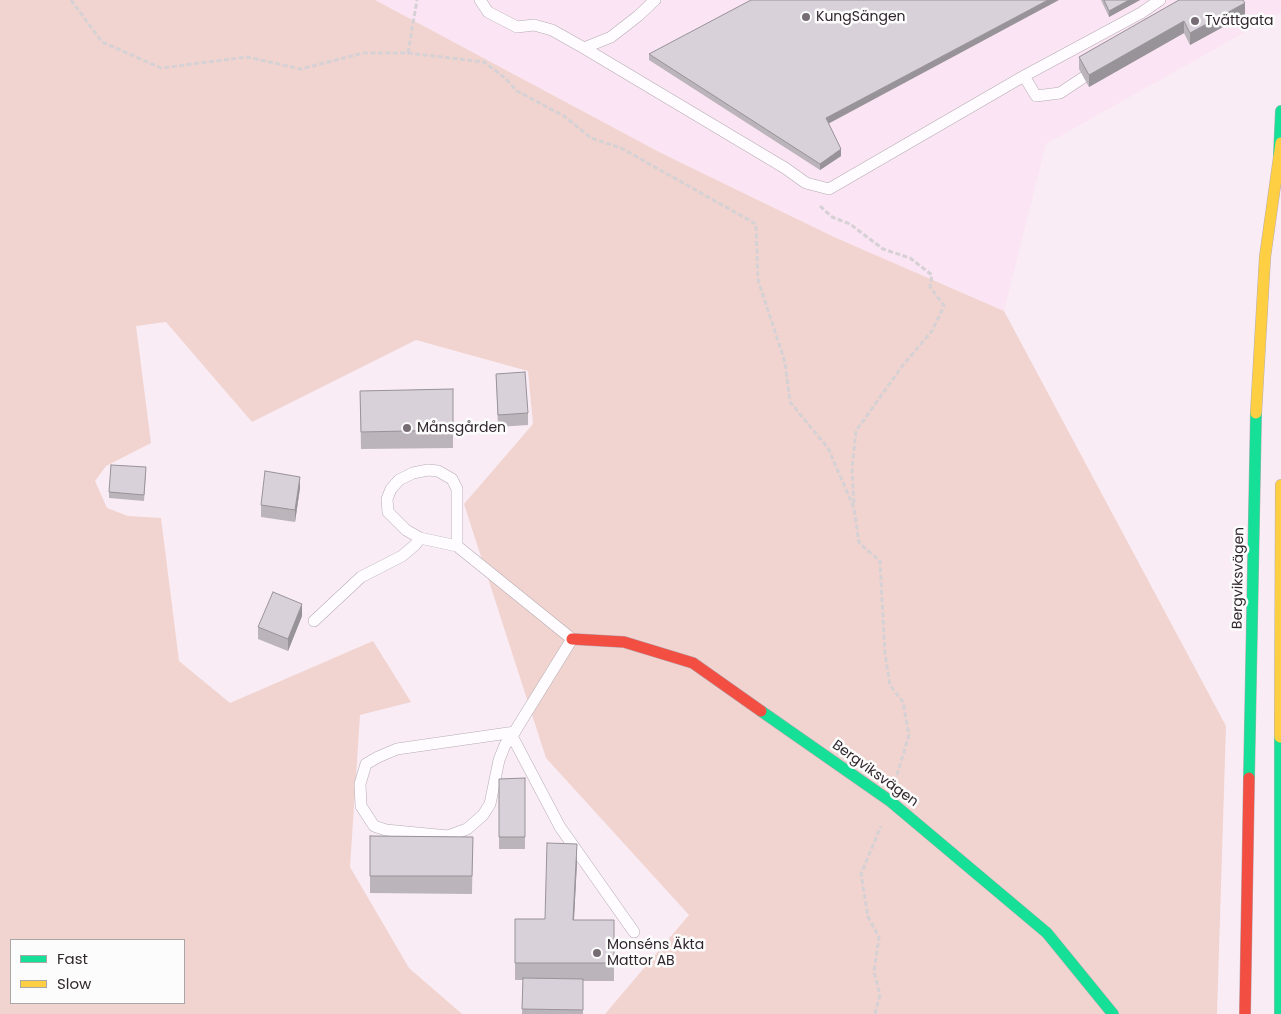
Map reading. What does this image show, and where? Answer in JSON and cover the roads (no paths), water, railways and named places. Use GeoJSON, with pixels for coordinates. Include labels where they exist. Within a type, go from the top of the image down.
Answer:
{"type":"FeatureCollection","features":[{"type":"Feature","properties":{"kind":"street","name":"Bergviksvägen"},"geometry":{"type":"LineString","coordinates":[[1245,1014],[1257,384],[1265,257],[1280,149],[1281,111]]}},
{"type":"Feature","properties":{"kind":"street"},"geometry":{"type":"LineString","coordinates":[[1280,1014],[1281,485]]}},
{"type":"Feature","properties":{"kind":"street","name":"Bergviksvägen"},"geometry":{"type":"LineString","coordinates":[[572,639],[624,642],[693,663],[890,801],[1047,933],[1113,1014]]}},
{"type":"Feature","properties":{"kind":"lane"},"geometry":{"type":"LineString","coordinates":[[480,0],[488,12],[518,27],[534,25],[552,30],[786,168],[806,183],[829,189],[1024,76],[1141,13],[1160,0]]}},
{"type":"Feature","properties":{"kind":"lane"},"geometry":{"type":"LineString","coordinates":[[584,48],[611,37],[655,0]]}},
{"type":"Feature","properties":{"kind":"lane"},"geometry":{"type":"LineString","coordinates":[[1024,76],[1036,96],[1060,93],[1084,77]]}},
{"type":"Feature","properties":{"kind":"lane"},"geometry":{"type":"LineString","coordinates":[[457,546],[457,489],[452,479],[438,471],[428,470],[413,473],[399,480],[391,489],[387,499],[388,512],[406,530],[420,538],[457,546],[572,639],[513,734],[505,745],[498,760],[490,804],[483,815],[467,829],[448,836],[386,830],[374,826],[361,806],[360,784],[366,764],[378,757],[397,749],[513,734]]}},
{"type":"Feature","properties":{"kind":"lane"},"geometry":{"type":"LineString","coordinates":[[314,621],[361,577],[402,556],[420,538]]}},
{"type":"Feature","properties":{"kind":"lane"},"geometry":{"type":"LineString","coordinates":[[513,734],[560,827],[634,932]]}},
{"type":"Feature","properties":{"kind":"place","name":"KungSängen"},"geometry":{"type":"Point","coordinates":[806,17]}},
{"type":"Feature","properties":{"kind":"place","name":"Tvättgata"},"geometry":{"type":"Point","coordinates":[1195,21]}},
{"type":"Feature","properties":{"kind":"place","name":"Månsgården"},"geometry":{"type":"Point","coordinates":[407,428]}},
{"type":"Feature","properties":{"kind":"place","name":"Monséns Äkta Mattor AB"},"geometry":{"type":"Point","coordinates":[597,953]}}]}
